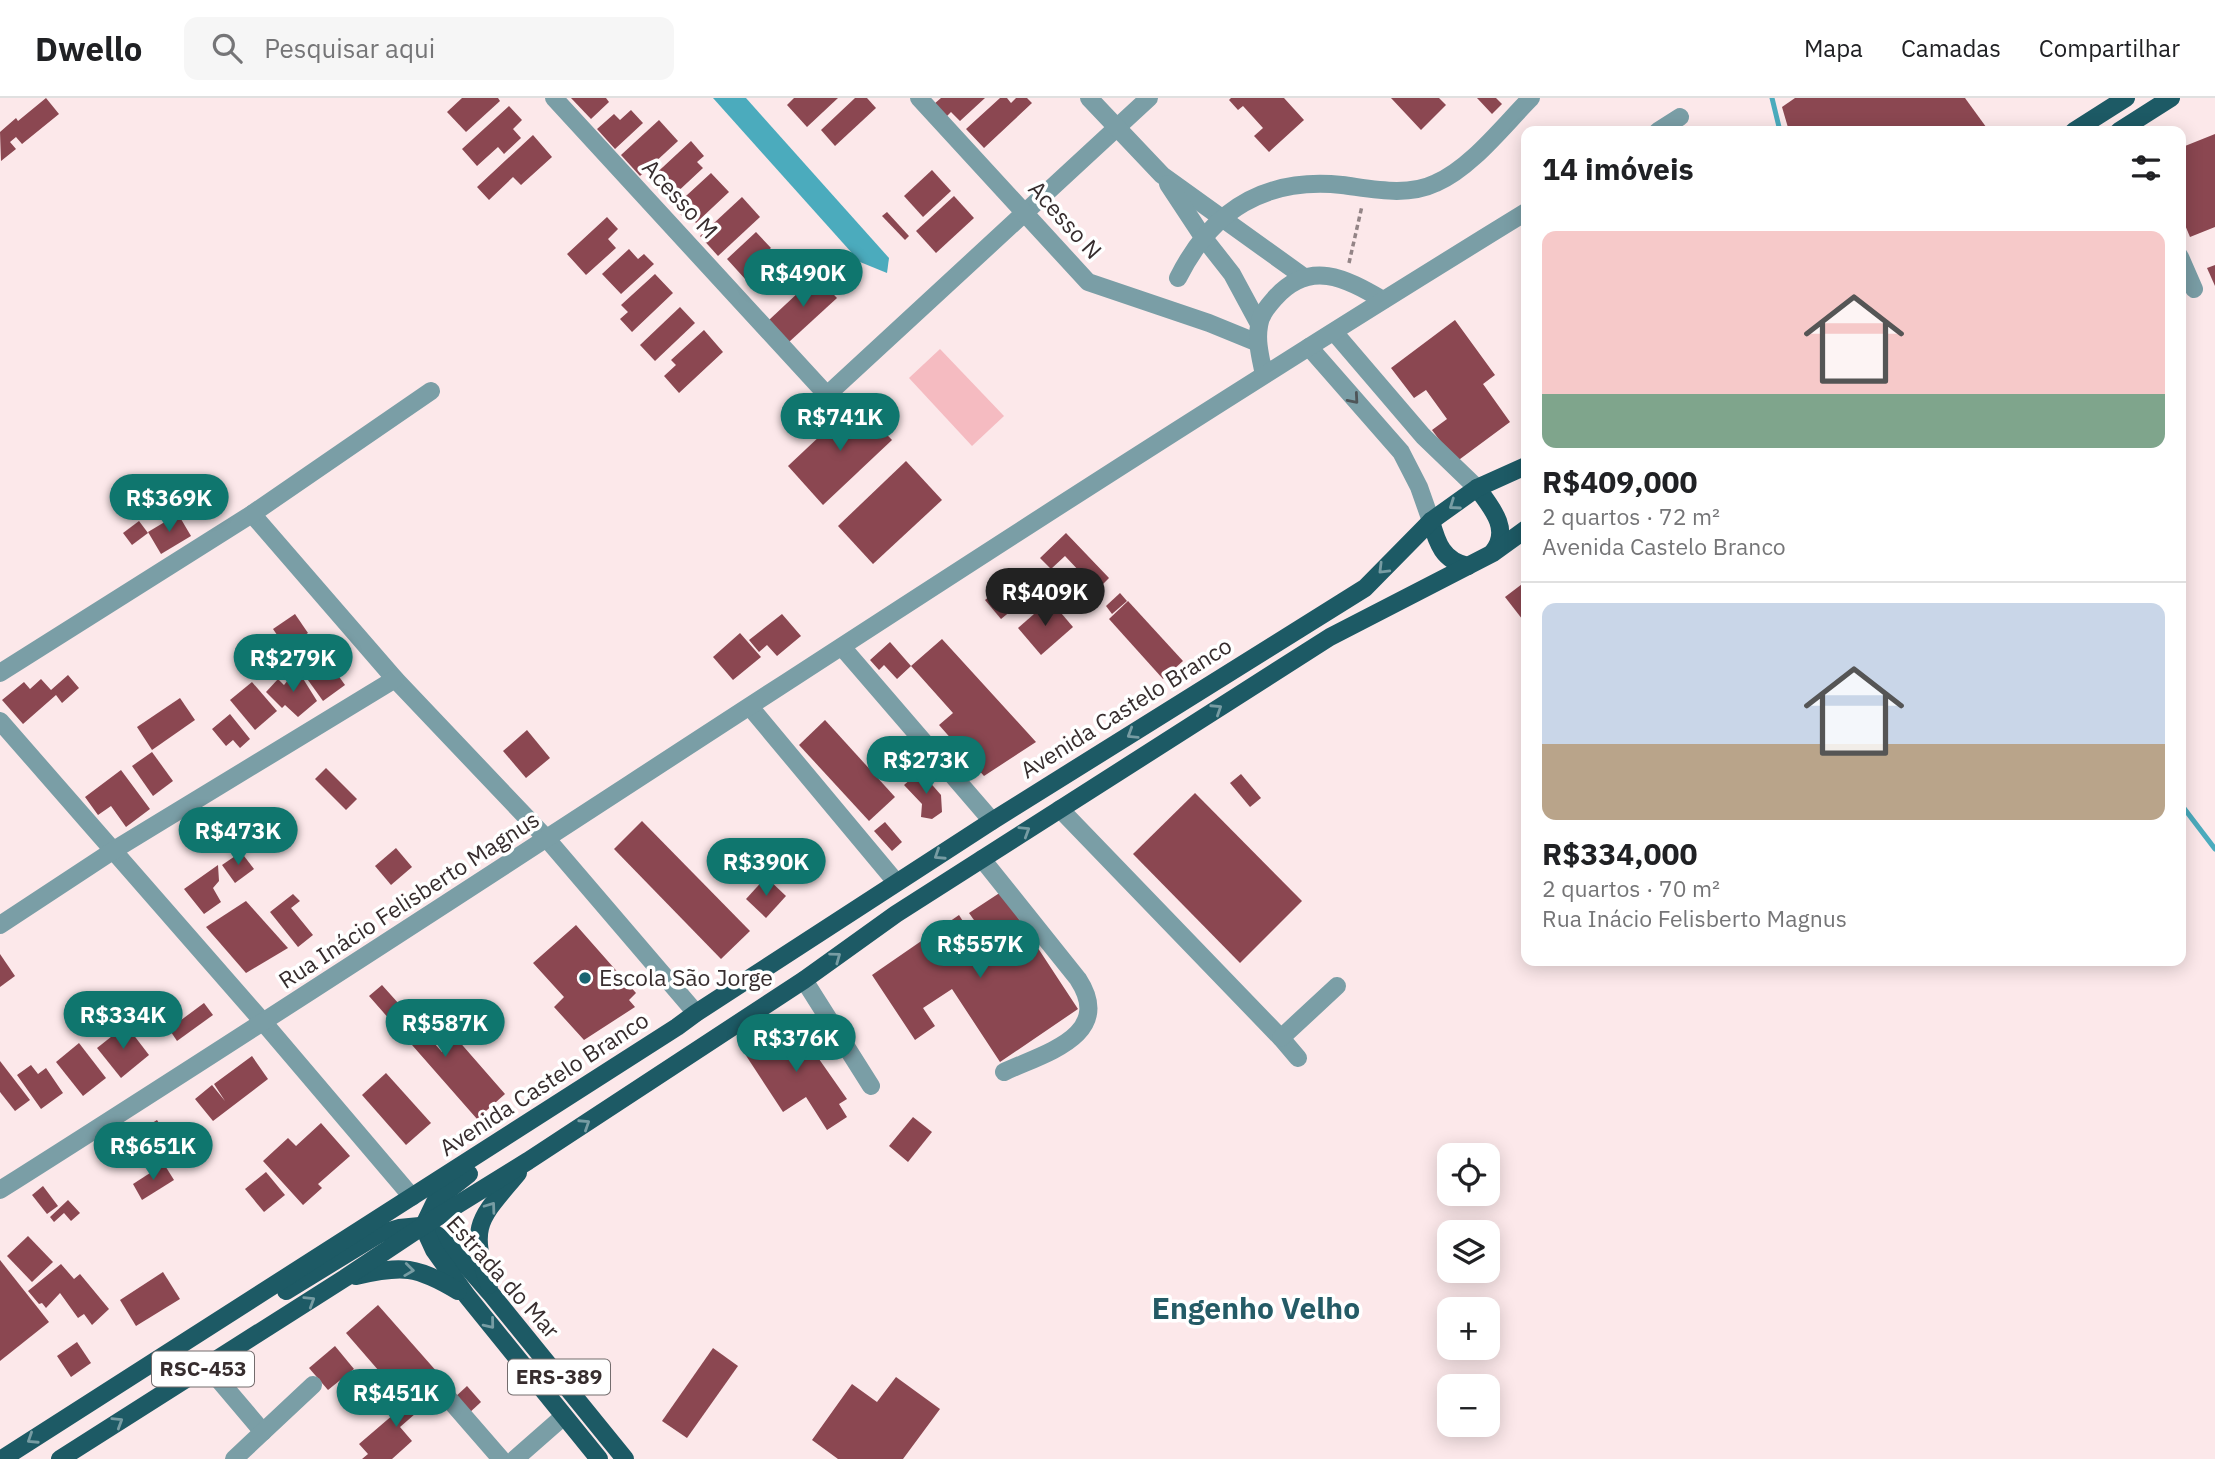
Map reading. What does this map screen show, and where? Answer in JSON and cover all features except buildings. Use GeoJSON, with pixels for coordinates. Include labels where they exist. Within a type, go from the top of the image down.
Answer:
{"type":"FeatureCollection","features":[{"type":"Feature","properties":{"kind":"main road"},"geometry":{"type":"LineString","coordinates":[[2082,126],[2126,98]]}},
{"type":"Feature","properties":{"kind":"main road"},"geometry":{"type":"LineString","coordinates":[[2130,126],[2171,98]]}},
{"type":"Feature","properties":{"kind":"main road","name":"Avenida Castelo Branco"},"geometry":{"type":"LineString","coordinates":[[2,1459],[677,1027],[992,821],[1365,588],[1431,521],[1477,488],[1521,468]]}},
{"type":"Feature","properties":{"kind":"main road"},"geometry":{"type":"LineString","coordinates":[[1477,488],[1500,524],[1499,544],[1493,552]]}},
{"type":"Feature","properties":{"kind":"main road"},"geometry":{"type":"LineString","coordinates":[[1431,521],[1442,552],[1449,559],[1468,566]]}},
{"type":"Feature","properties":{"kind":"main road"},"geometry":{"type":"LineString","coordinates":[[345,1278],[804,980],[896,914],[1330,637],[1468,566],[1521,532]]}},
{"type":"Feature","properties":{"kind":"main road"},"geometry":{"type":"LineString","coordinates":[[423,1226],[436,1200],[454,1185],[644,1060],[677,1027]]}},
{"type":"Feature","properties":{"kind":"main road"},"geometry":{"type":"LineString","coordinates":[[492,1295],[478,1253],[480,1228],[489,1209],[528,1161]]}},
{"type":"Feature","properties":{"kind":"main road"},"geometry":{"type":"LineString","coordinates":[[213,1323],[250,1313],[379,1234],[399,1228],[423,1226]]}},
{"type":"Feature","properties":{"kind":"main road","name":"Estrada do Mar"},"geometry":{"type":"LineString","coordinates":[[423,1226],[443,1238],[625,1459]]}},
{"type":"Feature","properties":{"kind":"main road","name":"Estrada do Mar"},"geometry":{"type":"LineString","coordinates":[[423,1226],[434,1251],[467,1296],[599,1459]]}},
{"type":"Feature","properties":{"kind":"main road"},"geometry":{"type":"LineString","coordinates":[[345,1278],[384,1269],[412,1269],[437,1278],[467,1296]]}},
{"type":"Feature","properties":{"kind":"main road","name":"RSC-453"},"geometry":{"type":"LineString","coordinates":[[60,1459],[345,1278]]}},
{"type":"Feature","properties":{"kind":"street","name":"Acesso M"},"geometry":{"type":"LineString","coordinates":[[554,98],[827,395],[1026,214]]}},
{"type":"Feature","properties":{"kind":"street","name":"Acesso N"},"geometry":{"type":"LineString","coordinates":[[919,98],[1088,282],[1209,323],[1258,343]]}},
{"type":"Feature","properties":{"kind":"street"},"geometry":{"type":"LineString","coordinates":[[1089,98],[1162,175],[1304,276]]}},
{"type":"Feature","properties":{"kind":"street"},"geometry":{"type":"LineString","coordinates":[[1026,214],[1149,98]]}},
{"type":"Feature","properties":{"kind":"street"},"geometry":{"type":"LineString","coordinates":[[1178,278],[1203,237],[1221,217],[1241,203],[1262,193],[1292,186],[1338,185],[1402,191],[1436,184],[1464,166],[1531,98]]}},
{"type":"Feature","properties":{"kind":"street"},"geometry":{"type":"LineString","coordinates":[[1666,126],[1680,117]]}},
{"type":"Feature","properties":{"kind":"street"},"geometry":{"type":"LineString","coordinates":[[1162,175],[1203,237],[1232,274],[1259,324]]}},
{"type":"Feature","properties":{"kind":"street","name":"Rua Inácio Felisberto Magnus"},"geometry":{"type":"LineString","coordinates":[[0,1190],[264,1023],[1264,375],[1521,215]]}},
{"type":"Feature","properties":{"kind":"street"},"geometry":{"type":"LineString","coordinates":[[2186,271],[2194,289]]}},
{"type":"Feature","properties":{"kind":"street"},"geometry":{"type":"LineString","coordinates":[[1264,375],[1258,343],[1259,324],[1266,308],[1284,288],[1304,276],[1326,275],[1346,279],[1383,300]]}},
{"type":"Feature","properties":{"kind":"street"},"geometry":{"type":"LineString","coordinates":[[1334,332],[1423,436],[1477,488]]}},
{"type":"Feature","properties":{"kind":"street"},"geometry":{"type":"LineString","coordinates":[[1309,347],[1401,452],[1419,487],[1431,521]]}},
{"type":"Feature","properties":{"kind":"street"},"geometry":{"type":"LineString","coordinates":[[0,673],[252,514],[431,391]]}},
{"type":"Feature","properties":{"kind":"street"},"geometry":{"type":"LineString","coordinates":[[1401,452],[1423,436]]}},
{"type":"Feature","properties":{"kind":"street"},"geometry":{"type":"LineString","coordinates":[[252,514],[396,679],[547,839],[696,1013]]}},
{"type":"Feature","properties":{"kind":"street"},"geometry":{"type":"LineString","coordinates":[[842,647],[992,821]]}},
{"type":"Feature","properties":{"kind":"street"},"geometry":{"type":"LineString","coordinates":[[0,925],[114,850],[396,679]]}},
{"type":"Feature","properties":{"kind":"street"},"geometry":{"type":"LineString","coordinates":[[750,707],[896,883]]}},
{"type":"Feature","properties":{"kind":"street"},"geometry":{"type":"LineString","coordinates":[[0,721],[412,1197]]}},
{"type":"Feature","properties":{"kind":"street"},"geometry":{"type":"LineString","coordinates":[[1060,809],[1298,1058]]}},
{"type":"Feature","properties":{"kind":"street"},"geometry":{"type":"LineString","coordinates":[[982,859],[1078,979],[1089,1006],[1087,1022],[1070,1040],[1004,1072]]}},
{"type":"Feature","properties":{"kind":"street"},"geometry":{"type":"LineString","coordinates":[[804,980],[871,1086]]}},
{"type":"Feature","properties":{"kind":"street"},"geometry":{"type":"LineString","coordinates":[[1281,1038],[1337,986]]}},
{"type":"Feature","properties":{"kind":"street"},"geometry":{"type":"LineString","coordinates":[[207,1366],[263,1432]]}},
{"type":"Feature","properties":{"kind":"street"},"geometry":{"type":"LineString","coordinates":[[435,1383],[501,1459]]}},
{"type":"Feature","properties":{"kind":"street"},"geometry":{"type":"LineString","coordinates":[[234,1459],[313,1385]]}},
{"type":"Feature","properties":{"kind":"street"},"geometry":{"type":"LineString","coordinates":[[515,1459],[564,1416]]}},
{"type":"Feature","properties":{"kind":"path"},"geometry":{"type":"LineString","coordinates":[[1346,279],[1367,188]]}},
{"type":"Feature","properties":{"kind":"shaded area"},"geometry":{"type":"Polygon","coordinates":[[[940,349],[1004,416],[972,446],[909,378],[940,349]]]}},
{"type":"Feature","properties":{"kind":"water"},"geometry":{"type":"Polygon","coordinates":[[[713,98],[746,98],[889,258],[887,273],[860,262],[713,98]]]}},
{"type":"Feature","properties":{"kind":"waterway"},"geometry":{"type":"LineString","coordinates":[[1772,98],[1779,126]]}},
{"type":"Feature","properties":{"kind":"waterway"},"geometry":{"type":"LineString","coordinates":[[2186,811],[2215,849]]}},
{"type":"Feature","properties":{"kind":"place","name":"Escola São Jorge"},"geometry":{"type":"Point","coordinates":[585,978]}},
{"type":"Feature","properties":{"kind":"district","name":"Engenho Velho"},"geometry":{"type":"Point","coordinates":[1256,1309]}}]}
